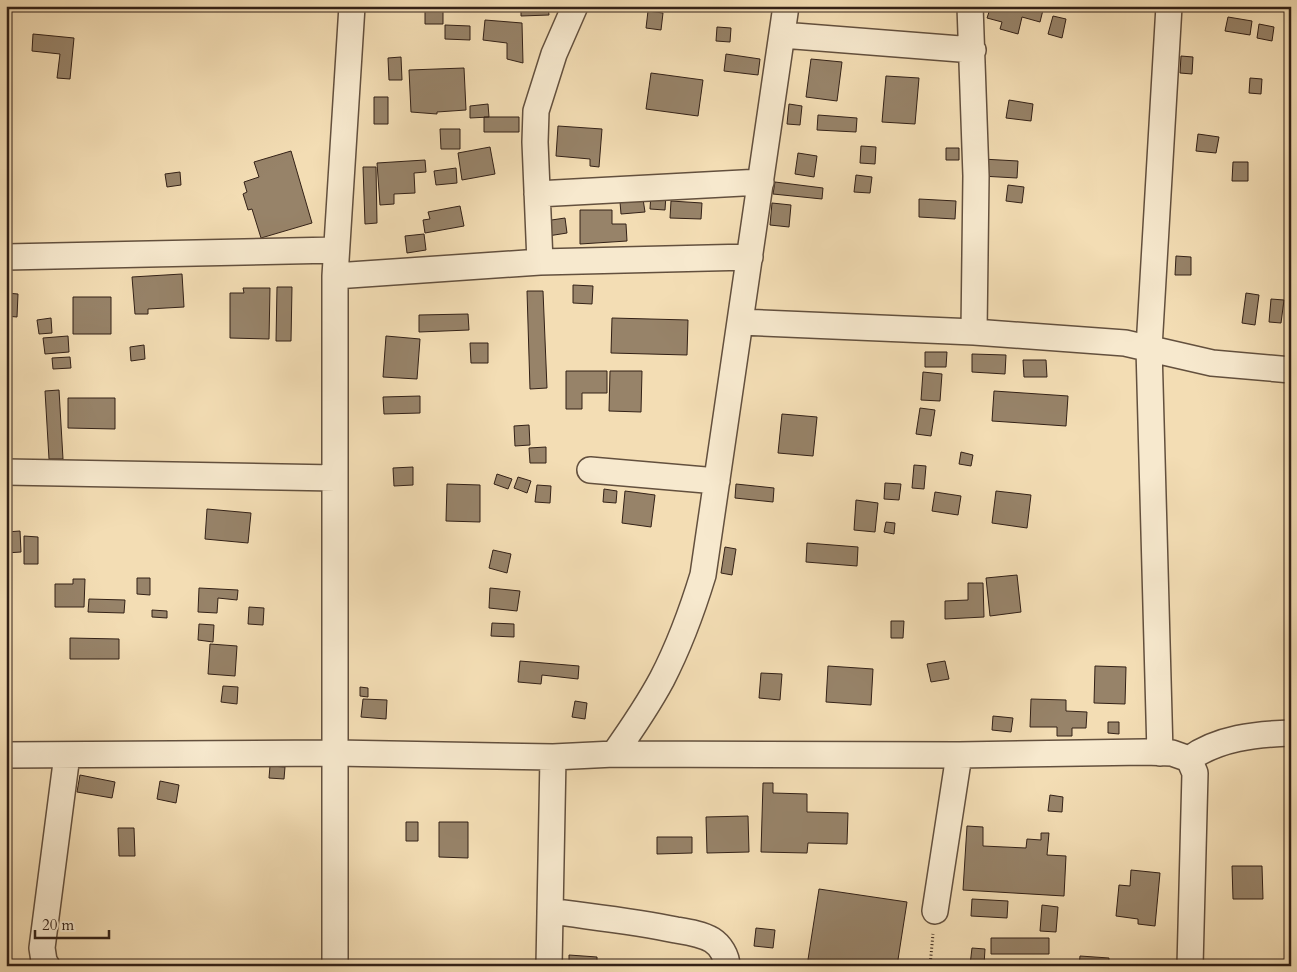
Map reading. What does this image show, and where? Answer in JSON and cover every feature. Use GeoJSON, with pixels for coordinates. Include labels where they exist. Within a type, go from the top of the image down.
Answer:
{"type":"FeatureCollection","features":[{"type":"Feature","properties":{"kind":"street"},"geometry":{"type":"LineString","coordinates":[[335,966],[334,276],[352,6]]}},
{"type":"Feature","properties":{"kind":"street"},"geometry":{"type":"LineString","coordinates":[[540,262],[536,111],[554,54],[575,6]]}},
{"type":"Feature","properties":{"kind":"street"},"geometry":{"type":"LineString","coordinates":[[614,754],[662,680],[692,611],[704,575],[786,6]]}},
{"type":"Feature","properties":{"kind":"street"},"geometry":{"type":"LineString","coordinates":[[970,6],[976,176],[974,332]]}},
{"type":"Feature","properties":{"kind":"street"},"geometry":{"type":"LineString","coordinates":[[1160,753],[1149,348],[1169,6]]}},
{"type":"Feature","properties":{"kind":"street"},"geometry":{"type":"LineString","coordinates":[[782,34],[973,50]]}},
{"type":"Feature","properties":{"kind":"street"},"geometry":{"type":"LineString","coordinates":[[537,194],[761,182]]}},
{"type":"Feature","properties":{"kind":"street"},"geometry":{"type":"LineString","coordinates":[[6,257],[336,250]]}},
{"type":"Feature","properties":{"kind":"street"},"geometry":{"type":"LineString","coordinates":[[334,276],[540,262],[750,256]]}},
{"type":"Feature","properties":{"kind":"street"},"geometry":{"type":"LineString","coordinates":[[740,322],[974,332],[1125,343],[1212,364],[1291,370]]}},
{"type":"Feature","properties":{"kind":"street"},"geometry":{"type":"LineString","coordinates":[[590,470],[717,480]]}},
{"type":"Feature","properties":{"kind":"street"},"geometry":{"type":"LineString","coordinates":[[6,472],[335,478]]}},
{"type":"Feature","properties":{"kind":"street"},"geometry":{"type":"LineString","coordinates":[[1189,759],[1200,751],[1227,742],[1270,734],[1291,733]]}},
{"type":"Feature","properties":{"kind":"street"},"geometry":{"type":"LineString","coordinates":[[6,756],[336,753],[554,756],[614,754],[959,755],[1172,753],[1189,759],[1195,773],[1190,966]]}},
{"type":"Feature","properties":{"kind":"street"},"geometry":{"type":"LineString","coordinates":[[43,964],[42,948],[67,755]]}},
{"type":"Feature","properties":{"kind":"street"},"geometry":{"type":"LineString","coordinates":[[935,911],[959,755]]}},
{"type":"Feature","properties":{"kind":"street"},"geometry":{"type":"LineString","coordinates":[[549,966],[554,756]]}},
{"type":"Feature","properties":{"kind":"street"},"geometry":{"type":"LineString","coordinates":[[550,911],[648,924],[699,935],[719,946],[724,954],[727,966]]}},
{"type":"Feature","properties":{"kind":"path"},"geometry":{"type":"LineString","coordinates":[[930,966],[935,911]]}},
{"type":"Feature","properties":{"kind":"building"},"geometry":{"type":"Polygon","coordinates":[[[425,6],[443,6],[443,24],[425,24],[425,6]]]}},
{"type":"Feature","properties":{"kind":"building"},"geometry":{"type":"Polygon","coordinates":[[[521,6],[548,6],[549,15],[521,16],[521,6]]]}},
{"type":"Feature","properties":{"kind":"building"},"geometry":{"type":"Polygon","coordinates":[[[994,6],[1044,6],[1040,22],[1022,17],[1018,34],[1000,29],[1002,22],[987,18],[990,9],[993,10],[994,6]]]}},
{"type":"Feature","properties":{"kind":"building"},"geometry":{"type":"Polygon","coordinates":[[[648,11],[663,13],[661,30],[646,28],[648,11]]]}},
{"type":"Feature","properties":{"kind":"building"},"geometry":{"type":"Polygon","coordinates":[[[1053,16],[1066,19],[1062,38],[1048,34],[1053,16]]]}},
{"type":"Feature","properties":{"kind":"building"},"geometry":{"type":"Polygon","coordinates":[[[1228,17],[1252,21],[1250,35],[1225,31],[1228,17]]]}},
{"type":"Feature","properties":{"kind":"building"},"geometry":{"type":"Polygon","coordinates":[[[485,20],[522,23],[523,63],[507,59],[507,43],[483,40],[485,20]]]}},
{"type":"Feature","properties":{"kind":"building"},"geometry":{"type":"Polygon","coordinates":[[[1259,24],[1274,27],[1272,41],[1257,38],[1259,24]]]}},
{"type":"Feature","properties":{"kind":"building"},"geometry":{"type":"Polygon","coordinates":[[[445,25],[470,26],[470,40],[445,39],[445,25]]]}},
{"type":"Feature","properties":{"kind":"building"},"geometry":{"type":"Polygon","coordinates":[[[717,27],[731,28],[730,42],[716,41],[717,27]]]}},
{"type":"Feature","properties":{"kind":"building"},"geometry":{"type":"Polygon","coordinates":[[[33,34],[74,38],[70,79],[57,78],[60,54],[32,51],[33,34]]]}},
{"type":"Feature","properties":{"kind":"building"},"geometry":{"type":"Polygon","coordinates":[[[726,54],[760,59],[758,75],[724,71],[726,54]]]}},
{"type":"Feature","properties":{"kind":"building"},"geometry":{"type":"Polygon","coordinates":[[[1181,56],[1193,57],[1192,74],[1180,73],[1181,56]]]}},
{"type":"Feature","properties":{"kind":"building"},"geometry":{"type":"Polygon","coordinates":[[[401,57],[402,80],[389,80],[388,58],[401,57]]]}},
{"type":"Feature","properties":{"kind":"building"},"geometry":{"type":"Polygon","coordinates":[[[811,59],[842,62],[837,101],[806,97],[811,59]]]}},
{"type":"Feature","properties":{"kind":"building"},"geometry":{"type":"Polygon","coordinates":[[[464,68],[466,110],[437,112],[437,114],[411,112],[409,70],[464,68]]]}},
{"type":"Feature","properties":{"kind":"building"},"geometry":{"type":"Polygon","coordinates":[[[651,73],[703,80],[698,116],[646,109],[651,73]]]}},
{"type":"Feature","properties":{"kind":"building"},"geometry":{"type":"Polygon","coordinates":[[[886,76],[919,78],[915,124],[882,122],[886,76]]]}},
{"type":"Feature","properties":{"kind":"building"},"geometry":{"type":"Polygon","coordinates":[[[1250,78],[1262,79],[1261,94],[1249,93],[1250,78]]]}},
{"type":"Feature","properties":{"kind":"building"},"geometry":{"type":"Polygon","coordinates":[[[374,97],[388,97],[388,124],[374,124],[374,97]]]}},
{"type":"Feature","properties":{"kind":"building"},"geometry":{"type":"Polygon","coordinates":[[[1009,100],[1033,104],[1031,121],[1006,118],[1009,100]]]}},
{"type":"Feature","properties":{"kind":"building"},"geometry":{"type":"Polygon","coordinates":[[[488,104],[489,117],[470,118],[470,106],[488,104]]]}},
{"type":"Feature","properties":{"kind":"building"},"geometry":{"type":"Polygon","coordinates":[[[789,104],[802,106],[800,125],[787,124],[789,104]]]}},
{"type":"Feature","properties":{"kind":"building"},"geometry":{"type":"Polygon","coordinates":[[[818,115],[857,118],[856,132],[817,130],[818,115]]]}},
{"type":"Feature","properties":{"kind":"building"},"geometry":{"type":"Polygon","coordinates":[[[484,117],[519,117],[519,132],[484,132],[484,117]]]}},
{"type":"Feature","properties":{"kind":"building"},"geometry":{"type":"Polygon","coordinates":[[[558,126],[602,129],[599,167],[590,166],[590,159],[556,156],[558,126]]]}},
{"type":"Feature","properties":{"kind":"building"},"geometry":{"type":"Polygon","coordinates":[[[440,129],[460,129],[460,149],[441,149],[440,129]]]}},
{"type":"Feature","properties":{"kind":"building"},"geometry":{"type":"Polygon","coordinates":[[[1198,134],[1219,137],[1216,153],[1196,151],[1198,134]]]}},
{"type":"Feature","properties":{"kind":"building"},"geometry":{"type":"Polygon","coordinates":[[[861,146],[876,147],[875,164],[860,163],[861,146]]]}},
{"type":"Feature","properties":{"kind":"building"},"geometry":{"type":"Polygon","coordinates":[[[490,147],[495,174],[462,180],[458,153],[490,147]]]}},
{"type":"Feature","properties":{"kind":"building"},"geometry":{"type":"Polygon","coordinates":[[[946,148],[959,148],[959,160],[946,160],[946,148]]]}},
{"type":"Feature","properties":{"kind":"building"},"geometry":{"type":"Polygon","coordinates":[[[291,151],[312,223],[261,238],[252,209],[248,210],[243,194],[247,192],[244,182],[259,177],[254,162],[291,151]]]}},
{"type":"Feature","properties":{"kind":"building"},"geometry":{"type":"Polygon","coordinates":[[[798,153],[817,156],[814,177],[795,174],[798,153]]]}},
{"type":"Feature","properties":{"kind":"building"},"geometry":{"type":"Polygon","coordinates":[[[982,159],[1018,161],[1017,178],[981,176],[982,159]]]}},
{"type":"Feature","properties":{"kind":"building"},"geometry":{"type":"Polygon","coordinates":[[[425,160],[426,172],[414,173],[415,193],[394,194],[394,204],[380,205],[377,163],[425,160]]]}},
{"type":"Feature","properties":{"kind":"building"},"geometry":{"type":"Polygon","coordinates":[[[1233,162],[1248,162],[1248,181],[1232,181],[1233,162]]]}},
{"type":"Feature","properties":{"kind":"building"},"geometry":{"type":"Polygon","coordinates":[[[363,167],[376,167],[377,223],[365,224],[363,167]]]}},
{"type":"Feature","properties":{"kind":"building"},"geometry":{"type":"Polygon","coordinates":[[[456,168],[457,183],[436,185],[434,171],[456,168]]]}},
{"type":"Feature","properties":{"kind":"building"},"geometry":{"type":"Polygon","coordinates":[[[180,172],[181,185],[167,187],[165,174],[180,172]]]}},
{"type":"Feature","properties":{"kind":"building"},"geometry":{"type":"Polygon","coordinates":[[[856,175],[872,177],[870,193],[854,192],[856,175]]]}},
{"type":"Feature","properties":{"kind":"building"},"geometry":{"type":"Polygon","coordinates":[[[775,182],[823,188],[822,199],[773,194],[775,182]]]}},
{"type":"Feature","properties":{"kind":"building"},"geometry":{"type":"Polygon","coordinates":[[[1008,185],[1024,187],[1022,203],[1006,201],[1008,185]]]}},
{"type":"Feature","properties":{"kind":"building"},"geometry":{"type":"Polygon","coordinates":[[[651,193],[666,194],[665,210],[650,209],[651,193]]]}},
{"type":"Feature","properties":{"kind":"building"},"geometry":{"type":"Polygon","coordinates":[[[643,199],[645,212],[621,214],[620,202],[643,199]]]}},
{"type":"Feature","properties":{"kind":"building"},"geometry":{"type":"Polygon","coordinates":[[[919,199],[956,201],[955,219],[919,217],[919,199]]]}},
{"type":"Feature","properties":{"kind":"building"},"geometry":{"type":"Polygon","coordinates":[[[671,201],[702,203],[701,219],[670,218],[671,201]]]}},
{"type":"Feature","properties":{"kind":"building"},"geometry":{"type":"Polygon","coordinates":[[[772,203],[791,205],[789,227],[770,225],[772,203]]]}},
{"type":"Feature","properties":{"kind":"building"},"geometry":{"type":"Polygon","coordinates":[[[460,206],[464,226],[425,233],[423,220],[430,219],[428,212],[460,206]]]}},
{"type":"Feature","properties":{"kind":"building"},"geometry":{"type":"Polygon","coordinates":[[[580,210],[612,210],[612,224],[626,224],[627,241],[580,244],[580,210]]]}},
{"type":"Feature","properties":{"kind":"building"},"geometry":{"type":"Polygon","coordinates":[[[565,218],[567,233],[548,236],[545,221],[565,218]]]}},
{"type":"Feature","properties":{"kind":"building"},"geometry":{"type":"Polygon","coordinates":[[[424,234],[426,250],[407,253],[405,236],[424,234]]]}},
{"type":"Feature","properties":{"kind":"building"},"geometry":{"type":"Polygon","coordinates":[[[1176,256],[1191,257],[1191,275],[1175,275],[1176,256]]]}},
{"type":"Feature","properties":{"kind":"building"},"geometry":{"type":"Polygon","coordinates":[[[182,274],[184,307],[148,309],[148,314],[135,314],[132,277],[182,274]]]}},
{"type":"Feature","properties":{"kind":"building"},"geometry":{"type":"Polygon","coordinates":[[[573,285],[593,286],[592,304],[573,303],[573,285]]]}},
{"type":"Feature","properties":{"kind":"building"},"geometry":{"type":"Polygon","coordinates":[[[277,287],[292,287],[291,341],[276,341],[277,287]]]}},
{"type":"Feature","properties":{"kind":"building"},"geometry":{"type":"Polygon","coordinates":[[[243,288],[270,288],[269,339],[230,338],[230,293],[244,293],[243,288]]]}},
{"type":"Feature","properties":{"kind":"building"},"geometry":{"type":"Polygon","coordinates":[[[527,291],[543,291],[547,388],[530,389],[527,291]]]}},
{"type":"Feature","properties":{"kind":"building"},"geometry":{"type":"Polygon","coordinates":[[[6,293],[18,294],[17,317],[6,316],[6,293]]]}},
{"type":"Feature","properties":{"kind":"building"},"geometry":{"type":"Polygon","coordinates":[[[1246,293],[1259,295],[1255,325],[1242,323],[1246,293]]]}},
{"type":"Feature","properties":{"kind":"building"},"geometry":{"type":"Polygon","coordinates":[[[73,297],[111,297],[111,334],[73,334],[73,297]]]}},
{"type":"Feature","properties":{"kind":"building"},"geometry":{"type":"Polygon","coordinates":[[[1271,299],[1284,300],[1281,323],[1269,322],[1271,299]]]}},
{"type":"Feature","properties":{"kind":"building"},"geometry":{"type":"Polygon","coordinates":[[[468,314],[469,330],[419,332],[419,315],[468,314]]]}},
{"type":"Feature","properties":{"kind":"building"},"geometry":{"type":"Polygon","coordinates":[[[51,318],[52,333],[39,334],[37,320],[51,318]]]}},
{"type":"Feature","properties":{"kind":"building"},"geometry":{"type":"Polygon","coordinates":[[[612,318],[688,320],[687,355],[611,353],[612,318]]]}},
{"type":"Feature","properties":{"kind":"building"},"geometry":{"type":"Polygon","coordinates":[[[68,336],[69,352],[45,354],[43,338],[68,336]]]}},
{"type":"Feature","properties":{"kind":"building"},"geometry":{"type":"Polygon","coordinates":[[[386,336],[420,339],[417,379],[383,377],[386,336]]]}},
{"type":"Feature","properties":{"kind":"building"},"geometry":{"type":"Polygon","coordinates":[[[470,343],[488,343],[488,363],[471,363],[470,343]]]}},
{"type":"Feature","properties":{"kind":"building"},"geometry":{"type":"Polygon","coordinates":[[[144,345],[145,359],[131,361],[130,347],[144,345]]]}},
{"type":"Feature","properties":{"kind":"building"},"geometry":{"type":"Polygon","coordinates":[[[925,352],[947,352],[946,367],[925,367],[925,352]]]}},
{"type":"Feature","properties":{"kind":"building"},"geometry":{"type":"Polygon","coordinates":[[[972,354],[1006,355],[1005,374],[972,372],[972,354]]]}},
{"type":"Feature","properties":{"kind":"building"},"geometry":{"type":"Polygon","coordinates":[[[70,357],[71,368],[53,369],[52,358],[70,357]]]}},
{"type":"Feature","properties":{"kind":"building"},"geometry":{"type":"Polygon","coordinates":[[[1023,360],[1046,360],[1047,377],[1024,377],[1023,360]]]}},
{"type":"Feature","properties":{"kind":"building"},"geometry":{"type":"Polygon","coordinates":[[[566,371],[607,371],[607,393],[582,393],[582,409],[566,409],[566,371]]]}},
{"type":"Feature","properties":{"kind":"building"},"geometry":{"type":"Polygon","coordinates":[[[610,371],[642,371],[641,412],[609,411],[610,371]]]}},
{"type":"Feature","properties":{"kind":"building"},"geometry":{"type":"Polygon","coordinates":[[[923,372],[942,374],[940,401],[921,400],[923,372]]]}},
{"type":"Feature","properties":{"kind":"building"},"geometry":{"type":"Polygon","coordinates":[[[59,390],[63,459],[49,459],[45,391],[59,390]]]}},
{"type":"Feature","properties":{"kind":"building"},"geometry":{"type":"Polygon","coordinates":[[[994,391],[1068,396],[1066,426],[992,421],[994,391]]]}},
{"type":"Feature","properties":{"kind":"building"},"geometry":{"type":"Polygon","coordinates":[[[420,396],[420,413],[384,414],[383,397],[420,396]]]}},
{"type":"Feature","properties":{"kind":"building"},"geometry":{"type":"Polygon","coordinates":[[[68,398],[115,398],[115,429],[68,428],[68,398]]]}},
{"type":"Feature","properties":{"kind":"building"},"geometry":{"type":"Polygon","coordinates":[[[920,408],[935,410],[931,436],[916,434],[920,408]]]}},
{"type":"Feature","properties":{"kind":"building"},"geometry":{"type":"Polygon","coordinates":[[[782,414],[817,417],[813,456],[778,453],[782,414]]]}},
{"type":"Feature","properties":{"kind":"building"},"geometry":{"type":"Polygon","coordinates":[[[529,425],[530,445],[515,446],[514,426],[529,425]]]}},
{"type":"Feature","properties":{"kind":"building"},"geometry":{"type":"Polygon","coordinates":[[[546,447],[546,463],[530,463],[529,448],[546,447]]]}},
{"type":"Feature","properties":{"kind":"building"},"geometry":{"type":"Polygon","coordinates":[[[961,452],[973,455],[971,466],[959,464],[961,452]]]}},
{"type":"Feature","properties":{"kind":"building"},"geometry":{"type":"Polygon","coordinates":[[[914,465],[926,466],[924,489],[912,488],[914,465]]]}},
{"type":"Feature","properties":{"kind":"building"},"geometry":{"type":"Polygon","coordinates":[[[413,467],[413,485],[394,486],[393,468],[413,467]]]}},
{"type":"Feature","properties":{"kind":"building"},"geometry":{"type":"Polygon","coordinates":[[[497,474],[512,479],[508,489],[494,484],[497,474]]]}},
{"type":"Feature","properties":{"kind":"building"},"geometry":{"type":"Polygon","coordinates":[[[518,477],[531,481],[527,493],[514,488],[518,477]]]}},
{"type":"Feature","properties":{"kind":"building"},"geometry":{"type":"Polygon","coordinates":[[[885,483],[901,484],[899,500],[884,499],[885,483]]]}},
{"type":"Feature","properties":{"kind":"building"},"geometry":{"type":"Polygon","coordinates":[[[447,484],[480,485],[480,522],[446,521],[447,484]]]}},
{"type":"Feature","properties":{"kind":"building"},"geometry":{"type":"Polygon","coordinates":[[[736,484],[774,488],[773,502],[735,498],[736,484]]]}},
{"type":"Feature","properties":{"kind":"building"},"geometry":{"type":"Polygon","coordinates":[[[537,485],[551,486],[550,503],[535,502],[537,485]]]}},
{"type":"Feature","properties":{"kind":"building"},"geometry":{"type":"Polygon","coordinates":[[[604,489],[617,491],[616,503],[603,502],[604,489]]]}},
{"type":"Feature","properties":{"kind":"building"},"geometry":{"type":"Polygon","coordinates":[[[625,491],[655,495],[651,527],[622,523],[625,491]]]}},
{"type":"Feature","properties":{"kind":"building"},"geometry":{"type":"Polygon","coordinates":[[[996,491],[1031,495],[1027,528],[992,523],[996,491]]]}},
{"type":"Feature","properties":{"kind":"building"},"geometry":{"type":"Polygon","coordinates":[[[935,492],[961,496],[958,515],[932,511],[935,492]]]}},
{"type":"Feature","properties":{"kind":"building"},"geometry":{"type":"Polygon","coordinates":[[[856,500],[878,503],[875,532],[854,530],[856,500]]]}},
{"type":"Feature","properties":{"kind":"building"},"geometry":{"type":"Polygon","coordinates":[[[207,509],[251,513],[248,543],[205,539],[207,509]]]}},
{"type":"Feature","properties":{"kind":"building"},"geometry":{"type":"Polygon","coordinates":[[[886,522],[895,523],[894,534],[884,532],[886,522]]]}},
{"type":"Feature","properties":{"kind":"building"},"geometry":{"type":"Polygon","coordinates":[[[20,531],[21,552],[6,553],[6,532],[20,531]]]}},
{"type":"Feature","properties":{"kind":"building"},"geometry":{"type":"Polygon","coordinates":[[[24,536],[38,537],[38,564],[24,564],[24,536]]]}},
{"type":"Feature","properties":{"kind":"building"},"geometry":{"type":"Polygon","coordinates":[[[807,543],[858,547],[857,566],[806,562],[807,543]]]}},
{"type":"Feature","properties":{"kind":"building"},"geometry":{"type":"Polygon","coordinates":[[[725,547],[736,549],[732,575],[721,573],[725,547]]]}},
{"type":"Feature","properties":{"kind":"building"},"geometry":{"type":"Polygon","coordinates":[[[493,550],[511,554],[507,573],[489,568],[493,550]]]}},
{"type":"Feature","properties":{"kind":"building"},"geometry":{"type":"Polygon","coordinates":[[[1017,575],[1021,612],[990,616],[986,578],[1017,575]]]}},
{"type":"Feature","properties":{"kind":"building"},"geometry":{"type":"Polygon","coordinates":[[[137,578],[150,578],[150,595],[137,594],[137,578]]]}},
{"type":"Feature","properties":{"kind":"building"},"geometry":{"type":"Polygon","coordinates":[[[73,579],[85,579],[84,607],[55,607],[55,584],[73,584],[73,579]]]}},
{"type":"Feature","properties":{"kind":"building"},"geometry":{"type":"Polygon","coordinates":[[[968,583],[983,583],[984,617],[945,619],[945,601],[968,600],[968,583]]]}},
{"type":"Feature","properties":{"kind":"building"},"geometry":{"type":"Polygon","coordinates":[[[199,588],[238,590],[237,600],[218,598],[217,613],[198,612],[199,588]]]}},
{"type":"Feature","properties":{"kind":"building"},"geometry":{"type":"Polygon","coordinates":[[[490,588],[520,591],[517,611],[489,608],[490,588]]]}},
{"type":"Feature","properties":{"kind":"building"},"geometry":{"type":"Polygon","coordinates":[[[89,599],[125,600],[124,613],[88,612],[89,599]]]}},
{"type":"Feature","properties":{"kind":"building"},"geometry":{"type":"Polygon","coordinates":[[[249,607],[264,608],[263,625],[248,624],[249,607]]]}},
{"type":"Feature","properties":{"kind":"building"},"geometry":{"type":"Polygon","coordinates":[[[152,610],[167,611],[167,618],[152,617],[152,610]]]}},
{"type":"Feature","properties":{"kind":"building"},"geometry":{"type":"Polygon","coordinates":[[[891,621],[904,621],[903,638],[891,638],[891,621]]]}},
{"type":"Feature","properties":{"kind":"building"},"geometry":{"type":"Polygon","coordinates":[[[492,623],[514,624],[514,637],[491,636],[492,623]]]}},
{"type":"Feature","properties":{"kind":"building"},"geometry":{"type":"Polygon","coordinates":[[[199,624],[214,625],[213,642],[198,640],[199,624]]]}},
{"type":"Feature","properties":{"kind":"building"},"geometry":{"type":"Polygon","coordinates":[[[70,638],[119,639],[119,659],[70,659],[70,638]]]}},
{"type":"Feature","properties":{"kind":"building"},"geometry":{"type":"Polygon","coordinates":[[[210,644],[237,646],[235,676],[208,674],[210,644]]]}},
{"type":"Feature","properties":{"kind":"building"},"geometry":{"type":"Polygon","coordinates":[[[520,661],[579,666],[578,679],[542,675],[541,684],[518,682],[520,661]]]}},
{"type":"Feature","properties":{"kind":"building"},"geometry":{"type":"Polygon","coordinates":[[[945,661],[949,679],[931,682],[927,664],[945,661]]]}},
{"type":"Feature","properties":{"kind":"building"},"geometry":{"type":"Polygon","coordinates":[[[828,666],[873,669],[871,705],[826,702],[828,666]]]}},
{"type":"Feature","properties":{"kind":"building"},"geometry":{"type":"Polygon","coordinates":[[[1095,666],[1126,667],[1125,704],[1094,703],[1095,666]]]}},
{"type":"Feature","properties":{"kind":"building"},"geometry":{"type":"Polygon","coordinates":[[[761,673],[782,674],[780,700],[759,698],[761,673]]]}},
{"type":"Feature","properties":{"kind":"building"},"geometry":{"type":"Polygon","coordinates":[[[223,686],[238,687],[237,704],[221,702],[223,686]]]}},
{"type":"Feature","properties":{"kind":"building"},"geometry":{"type":"Polygon","coordinates":[[[360,687],[368,688],[368,697],[360,696],[360,687]]]}},
{"type":"Feature","properties":{"kind":"building"},"geometry":{"type":"Polygon","coordinates":[[[363,699],[387,700],[386,719],[361,717],[363,699]]]}},
{"type":"Feature","properties":{"kind":"building"},"geometry":{"type":"Polygon","coordinates":[[[1031,699],[1066,700],[1066,711],[1087,712],[1086,728],[1072,728],[1072,736],[1057,736],[1057,727],[1030,727],[1031,699]]]}},
{"type":"Feature","properties":{"kind":"building"},"geometry":{"type":"Polygon","coordinates":[[[575,701],[587,703],[585,719],[572,717],[575,701]]]}},
{"type":"Feature","properties":{"kind":"building"},"geometry":{"type":"Polygon","coordinates":[[[993,716],[1013,718],[1011,732],[992,730],[993,716]]]}},
{"type":"Feature","properties":{"kind":"building"},"geometry":{"type":"Polygon","coordinates":[[[1108,722],[1119,722],[1119,734],[1108,733],[1108,722]]]}},
{"type":"Feature","properties":{"kind":"building"},"geometry":{"type":"Polygon","coordinates":[[[270,766],[285,767],[284,779],[269,778],[270,766]]]}},
{"type":"Feature","properties":{"kind":"building"},"geometry":{"type":"Polygon","coordinates":[[[80,775],[115,782],[112,798],[77,792],[80,775]]]}},
{"type":"Feature","properties":{"kind":"building"},"geometry":{"type":"Polygon","coordinates":[[[160,781],[179,785],[176,803],[157,799],[160,781]]]}},
{"type":"Feature","properties":{"kind":"building"},"geometry":{"type":"Polygon","coordinates":[[[763,783],[773,783],[773,793],[807,794],[807,812],[848,813],[847,844],[808,843],[807,853],[761,852],[763,783]]]}},
{"type":"Feature","properties":{"kind":"building"},"geometry":{"type":"Polygon","coordinates":[[[1050,795],[1063,797],[1062,812],[1048,811],[1050,795]]]}},
{"type":"Feature","properties":{"kind":"building"},"geometry":{"type":"Polygon","coordinates":[[[748,816],[749,852],[707,853],[706,817],[748,816]]]}},
{"type":"Feature","properties":{"kind":"building"},"geometry":{"type":"Polygon","coordinates":[[[406,822],[418,822],[418,841],[406,841],[406,822]]]}},
{"type":"Feature","properties":{"kind":"building"},"geometry":{"type":"Polygon","coordinates":[[[439,822],[468,822],[468,858],[439,857],[439,822]]]}},
{"type":"Feature","properties":{"kind":"building"},"geometry":{"type":"Polygon","coordinates":[[[967,826],[983,827],[983,846],[1026,848],[1027,839],[1041,840],[1041,833],[1049,833],[1047,855],[1066,856],[1064,896],[963,890],[967,826]]]}},
{"type":"Feature","properties":{"kind":"building"},"geometry":{"type":"Polygon","coordinates":[[[118,828],[134,828],[135,856],[119,856],[118,828]]]}},
{"type":"Feature","properties":{"kind":"building"},"geometry":{"type":"Polygon","coordinates":[[[657,837],[692,837],[692,853],[657,854],[657,837]]]}},
{"type":"Feature","properties":{"kind":"building"},"geometry":{"type":"Polygon","coordinates":[[[1232,866],[1262,866],[1263,899],[1233,899],[1232,866]]]}},
{"type":"Feature","properties":{"kind":"building"},"geometry":{"type":"Polygon","coordinates":[[[1131,870],[1160,873],[1155,926],[1138,924],[1138,919],[1116,916],[1119,885],[1130,886],[1131,870]]]}},
{"type":"Feature","properties":{"kind":"building"},"geometry":{"type":"Polygon","coordinates":[[[819,889],[907,902],[897,966],[807,966],[819,889]]]}},
{"type":"Feature","properties":{"kind":"building"},"geometry":{"type":"Polygon","coordinates":[[[972,899],[1008,901],[1007,918],[971,916],[972,899]]]}},
{"type":"Feature","properties":{"kind":"building"},"geometry":{"type":"Polygon","coordinates":[[[1042,905],[1058,907],[1056,932],[1040,931],[1042,905]]]}},
{"type":"Feature","properties":{"kind":"building"},"geometry":{"type":"Polygon","coordinates":[[[756,928],[775,930],[773,948],[754,946],[756,928]]]}},
{"type":"Feature","properties":{"kind":"building"},"geometry":{"type":"Polygon","coordinates":[[[991,938],[1049,938],[1049,954],[991,954],[991,938]]]}},
{"type":"Feature","properties":{"kind":"building"},"geometry":{"type":"Polygon","coordinates":[[[972,948],[985,949],[984,965],[970,965],[972,948]]]}},
{"type":"Feature","properties":{"kind":"building"},"geometry":{"type":"Polygon","coordinates":[[[569,955],[597,957],[597,966],[569,966],[569,955]]]}},
{"type":"Feature","properties":{"kind":"building"},"geometry":{"type":"Polygon","coordinates":[[[1080,956],[1109,958],[1109,966],[1079,966],[1080,956]]]}}]}
